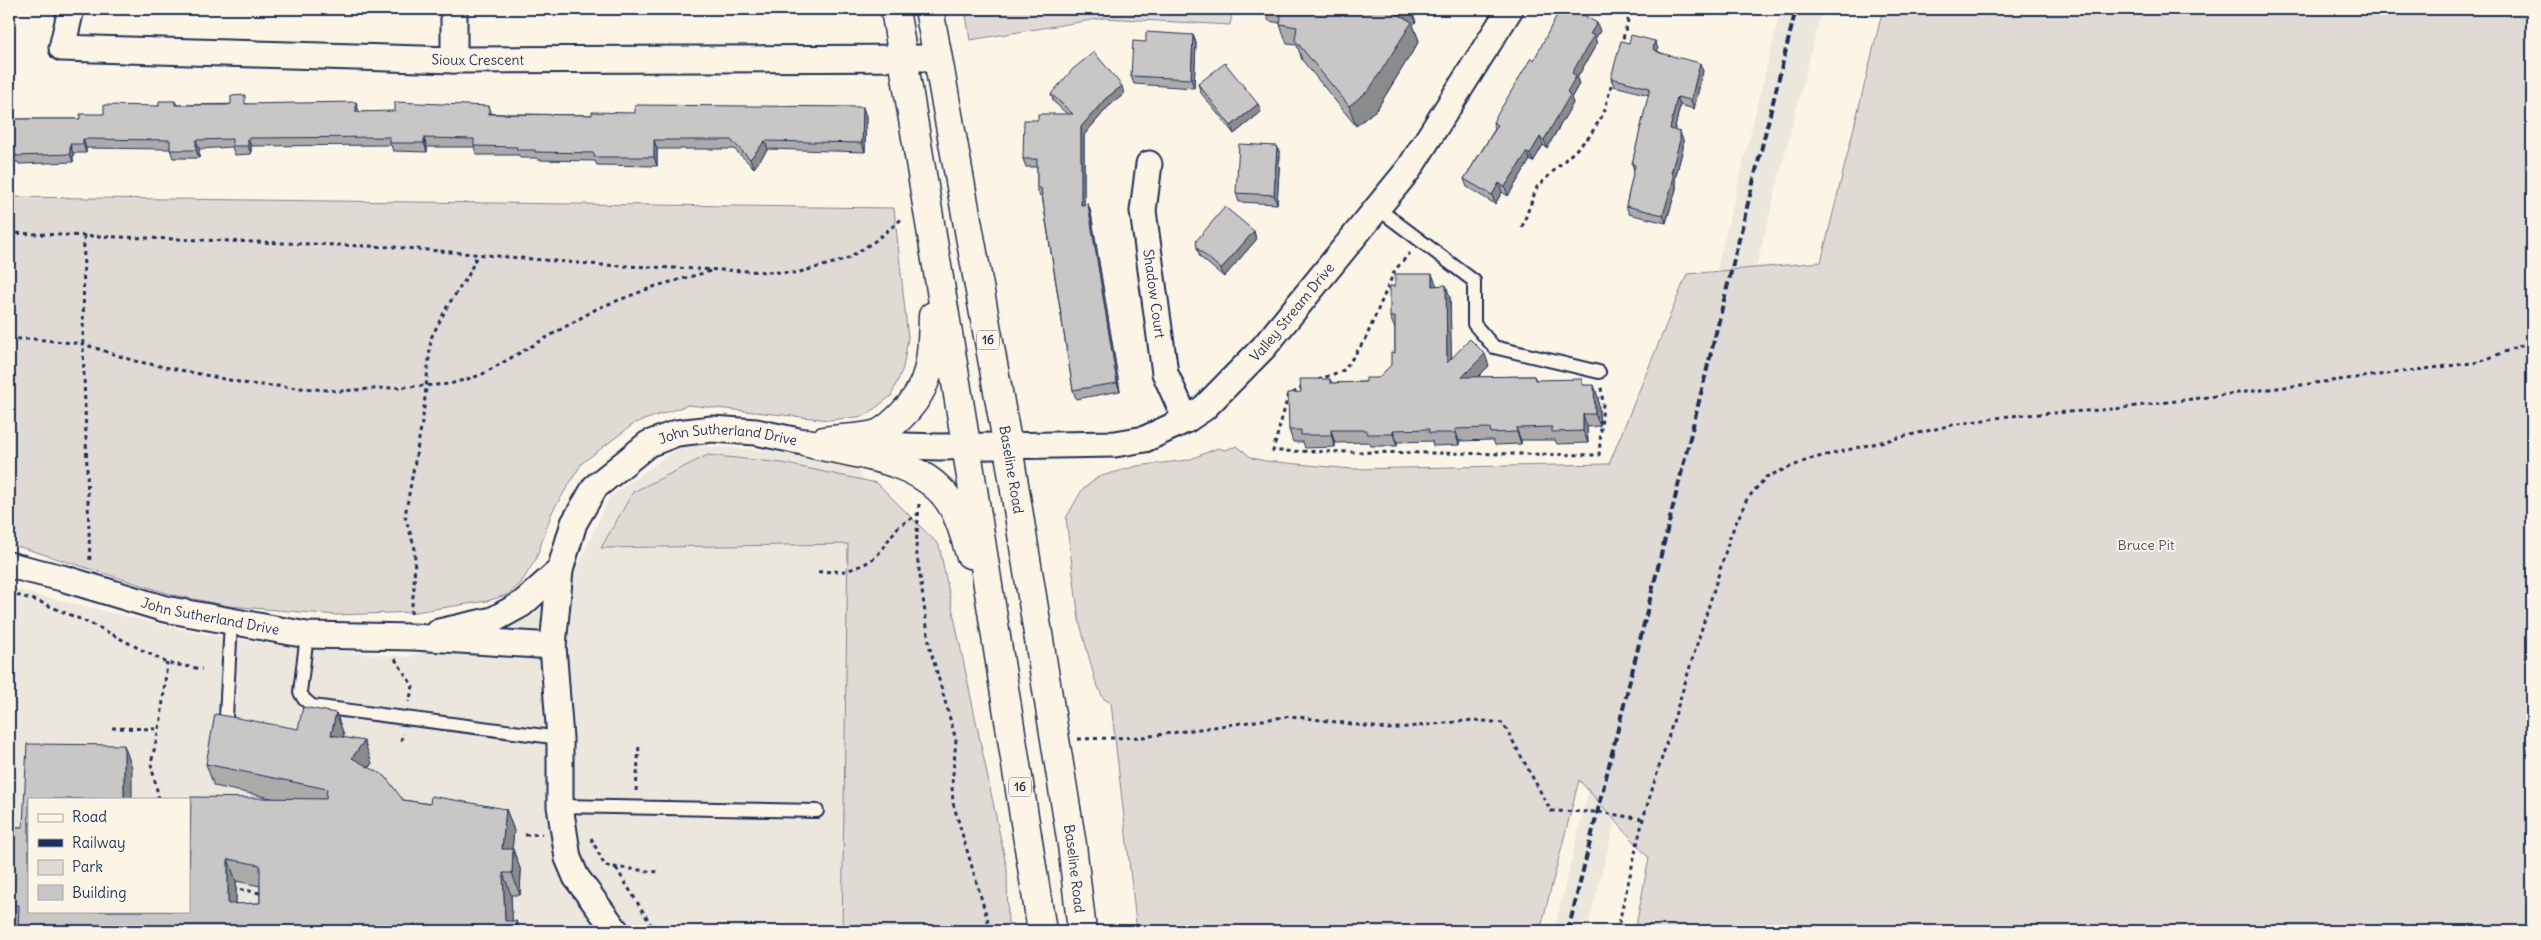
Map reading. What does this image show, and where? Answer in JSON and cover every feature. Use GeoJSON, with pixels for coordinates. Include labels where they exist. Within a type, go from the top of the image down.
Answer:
{"type":"FeatureCollection","features":[{"type":"Feature","properties":{"kind":"main road","name":"16"},"geometry":{"type":"LineString","coordinates":[[895,9],[967,447],[1042,931]]}},
{"type":"Feature","properties":{"kind":"main road","name":"Baseline Road"},"geometry":{"type":"LineString","coordinates":[[929,9],[936,58],[1008,447],[1072,845],[1082,931]]}},
{"type":"Feature","properties":{"kind":"main road"},"geometry":{"type":"LineString","coordinates":[[808,443],[878,434],[897,420],[914,402],[921,391],[928,374],[932,352],[933,238]]}},
{"type":"Feature","properties":{"kind":"main road"},"geometry":{"type":"LineString","coordinates":[[808,443],[904,465],[922,474],[946,497],[960,522],[997,644]]}},
{"type":"Feature","properties":{"kind":"street","name":"Sioux Crescent"},"geometry":{"type":"LineString","coordinates":[[71,9],[62,48],[454,60],[902,60],[936,58]]}},
{"type":"Feature","properties":{"kind":"street"},"geometry":{"type":"LineString","coordinates":[[454,9],[454,60]]}},
{"type":"Feature","properties":{"kind":"street","name":"Valley Stream Drive"},"geometry":{"type":"LineString","coordinates":[[967,447],[1116,444],[1145,439],[1186,420],[1204,408],[1264,347],[1409,169],[1510,9]]}},
{"type":"Feature","properties":{"kind":"street","name":"Shadow Court"},"geometry":{"type":"LineString","coordinates":[[1149,164],[1143,211],[1165,373],[1186,420]]}},
{"type":"Feature","properties":{"kind":"street","name":"John Sutherland Drive"},"geometry":{"type":"LineString","coordinates":[[616,931],[576,878],[568,858],[560,806],[560,738],[553,646],[560,570],[574,523],[595,487],[648,444],[677,433],[712,429],[756,432],[808,443],[967,447]]}},
{"type":"Feature","properties":{"kind":"street","name":"John Sutherland Drive"},"geometry":{"type":"LineString","coordinates":[[9,565],[29,568],[166,609],[307,635],[412,630],[492,620],[522,604],[560,570]]}},
{"type":"Feature","properties":{"kind":"street","name":"John Sutherland Drive"},"geometry":{"type":"LineString","coordinates":[[412,630],[553,646]]}},
{"type":"Feature","properties":{"kind":"lane"},"geometry":{"type":"LineString","coordinates":[[1377,208],[1474,281],[1474,324],[1494,347],[1598,372]]}},
{"type":"Feature","properties":{"kind":"lane"},"geometry":{"type":"LineString","coordinates":[[226,717],[231,622]]}},
{"type":"Feature","properties":{"kind":"lane"},"geometry":{"type":"LineString","coordinates":[[307,635],[300,692],[304,699],[312,706],[560,738]]}},
{"type":"Feature","properties":{"kind":"lane"},"geometry":{"type":"LineString","coordinates":[[560,806],[817,811]]}},
{"type":"Feature","properties":{"kind":"path"},"geometry":{"type":"LineString","coordinates":[[1619,56],[1631,9]]}},
{"type":"Feature","properties":{"kind":"path"},"geometry":{"type":"LineString","coordinates":[[1522,227],[1536,187],[1589,137],[1604,112],[1614,75]]}},
{"type":"Feature","properties":{"kind":"path"},"geometry":{"type":"LineString","coordinates":[[9,234],[393,247],[601,265],[796,273],[846,260],[875,241],[904,217]]}},
{"type":"Feature","properties":{"kind":"path"},"geometry":{"type":"LineString","coordinates":[[84,236],[83,344],[90,586]]}},
{"type":"Feature","properties":{"kind":"path"},"geometry":{"type":"LineString","coordinates":[[1314,382],[1344,370],[1365,340],[1395,270],[1420,241]]}},
{"type":"Feature","properties":{"kind":"path"},"geometry":{"type":"LineString","coordinates":[[412,630],[414,549],[405,516],[423,417],[431,338],[448,305],[468,276],[477,254]]}},
{"type":"Feature","properties":{"kind":"path"},"geometry":{"type":"LineString","coordinates":[[9,339],[34,338],[83,344],[135,361],[249,384],[340,391],[450,384],[481,375],[598,308],[656,286],[714,270]]}},
{"type":"Feature","properties":{"kind":"path"},"geometry":{"type":"LineString","coordinates":[[1617,931],[1643,819],[1731,534],[1747,499],[1766,477],[1810,459],[1952,425],[2009,416],[2114,409],[2479,362],[2532,342]]}},
{"type":"Feature","properties":{"kind":"path"},"geometry":{"type":"LineString","coordinates":[[1305,386],[1288,396],[1273,451],[1599,455],[1603,404],[1598,372]]}},
{"type":"Feature","properties":{"kind":"path"},"geometry":{"type":"LineString","coordinates":[[920,498],[916,548],[930,648],[956,740],[952,786],[953,803],[991,931]]}},
{"type":"Feature","properties":{"kind":"path"},"geometry":{"type":"LineString","coordinates":[[818,572],[846,571],[863,565],[880,554],[898,527],[918,514]]}},
{"type":"Feature","properties":{"kind":"path"},"geometry":{"type":"LineString","coordinates":[[9,593],[38,600],[96,626],[167,664],[202,669]]}},
{"type":"Feature","properties":{"kind":"path"},"geometry":{"type":"LineString","coordinates":[[392,654],[412,686],[401,741]]}},
{"type":"Feature","properties":{"kind":"path"},"geometry":{"type":"LineString","coordinates":[[159,798],[152,764],[159,729],[167,664]]}},
{"type":"Feature","properties":{"kind":"path"},"geometry":{"type":"LineString","coordinates":[[1055,742],[1143,737],[1291,716],[1388,729],[1474,720],[1503,723],[1551,811],[1598,812],[1643,819]]}},
{"type":"Feature","properties":{"kind":"path"},"geometry":{"type":"LineString","coordinates":[[112,728],[159,729]]}},
{"type":"Feature","properties":{"kind":"path"},"geometry":{"type":"LineString","coordinates":[[627,808],[637,790],[639,745]]}},
{"type":"Feature","properties":{"kind":"path"},"geometry":{"type":"LineString","coordinates":[[525,835],[545,834]]}},
{"type":"Feature","properties":{"kind":"path"},"geometry":{"type":"LineString","coordinates":[[592,838],[605,866],[657,872]]}},
{"type":"Feature","properties":{"kind":"path"},"geometry":{"type":"LineString","coordinates":[[616,868],[655,931]]}},
{"type":"Feature","properties":{"kind":"path"},"geometry":{"type":"LineString","coordinates":[[223,888],[260,893]]}},
{"type":"Feature","properties":{"kind":"shaded area"},"geometry":{"type":"Polygon","coordinates":[[[1781,9],[1822,9],[1587,931],[1554,931],[1781,9]]]}},
{"type":"Feature","properties":{"kind":"shaded area"},"geometry":{"type":"Polygon","coordinates":[[[682,445],[765,450],[858,469],[888,531],[883,931],[9,931],[9,588],[192,632],[276,645],[407,657],[532,617],[576,571],[609,497],[682,445]]]}},
{"type":"Feature","properties":{"kind":"green space"},"geometry":{"type":"Polygon","coordinates":[[[965,9],[1233,9],[1230,25],[1104,18],[970,40],[965,9]]]}},
{"type":"Feature","properties":{"kind":"green space","name":"Bruce Pit"},"geometry":{"type":"Polygon","coordinates":[[[1883,9],[2532,9],[2532,931],[1635,931],[1649,858],[1579,780],[1540,931],[1137,931],[1111,703],[1103,698],[1095,680],[1079,620],[1066,518],[1082,490],[1098,477],[1137,466],[1188,460],[1218,448],[1225,450],[1237,446],[1252,458],[1265,461],[1352,469],[1609,464],[1687,274],[1821,262],[1883,9]]]}},
{"type":"Feature","properties":{"kind":"green space"},"geometry":{"type":"Polygon","coordinates":[[[9,197],[894,208],[908,338],[903,368],[891,396],[865,416],[830,420],[688,405],[635,423],[582,463],[552,512],[536,559],[521,583],[509,594],[487,601],[415,612],[337,615],[229,606],[173,595],[9,545],[9,197]]]}},
{"type":"Feature","properties":{"kind":"green space"},"geometry":{"type":"Polygon","coordinates":[[[708,455],[782,463],[877,483],[939,545],[1007,869],[1008,931],[842,931],[848,544],[601,548],[633,492],[708,455]]]}},
{"type":"Feature","properties":{"kind":"building"},"geometry":{"type":"Polygon","coordinates":[[[1282,9],[1401,9],[1396,13],[1412,22],[1369,90],[1349,106],[1295,40],[1297,27],[1280,24],[1282,9]]]}},
{"type":"Feature","properties":{"kind":"building"},"geometry":{"type":"Polygon","coordinates":[[[1560,9],[1573,9],[1597,23],[1590,34],[1594,35],[1572,73],[1576,76],[1567,92],[1570,95],[1544,140],[1540,137],[1530,154],[1527,152],[1505,187],[1499,183],[1492,195],[1464,179],[1498,125],[1493,122],[1531,58],[1534,60],[1560,9]]]}},
{"type":"Feature","properties":{"kind":"building"},"geometry":{"type":"Polygon","coordinates":[[[1146,32],[1193,35],[1191,79],[1131,76],[1133,41],[1146,42],[1146,32]]]}},
{"type":"Feature","properties":{"kind":"building"},"geometry":{"type":"Polygon","coordinates":[[[1631,35],[1655,41],[1653,49],[1660,53],[1700,63],[1691,100],[1677,97],[1670,129],[1680,132],[1680,140],[1671,173],[1673,174],[1673,181],[1663,215],[1626,206],[1635,165],[1632,164],[1650,88],[1611,78],[1621,41],[1629,43],[1631,35]]]}},
{"type":"Feature","properties":{"kind":"building"},"geometry":{"type":"Polygon","coordinates":[[[1094,52],[1122,86],[1105,99],[1081,127],[1081,205],[1088,204],[1117,383],[1073,390],[1041,188],[1037,188],[1037,159],[1023,159],[1024,120],[1038,120],[1038,114],[1073,114],[1051,94],[1073,69],[1094,52]]]}},
{"type":"Feature","properties":{"kind":"building"},"geometry":{"type":"Polygon","coordinates":[[[1225,63],[1258,104],[1231,126],[1198,84],[1225,63]]]}},
{"type":"Feature","properties":{"kind":"building"},"geometry":{"type":"Polygon","coordinates":[[[245,95],[245,104],[356,102],[356,112],[395,111],[395,102],[489,106],[488,114],[592,115],[592,112],[635,113],[635,105],[863,107],[862,143],[765,141],[750,159],[731,140],[654,140],[654,157],[594,157],[594,153],[535,152],[535,150],[517,150],[517,147],[474,146],[474,139],[424,138],[424,143],[390,143],[390,137],[248,138],[248,146],[232,146],[232,139],[196,140],[196,150],[170,150],[170,140],[83,139],[83,144],[70,144],[70,154],[16,156],[16,154],[9,154],[9,119],[80,119],[80,114],[104,114],[104,105],[159,106],[159,101],[175,101],[175,105],[227,105],[231,104],[231,96],[245,95]]]}},
{"type":"Feature","properties":{"kind":"building"},"geometry":{"type":"Polygon","coordinates":[[[1239,144],[1277,146],[1274,195],[1236,193],[1239,144]]]}},
{"type":"Feature","properties":{"kind":"building"},"geometry":{"type":"Polygon","coordinates":[[[1225,207],[1254,231],[1221,269],[1197,248],[1196,241],[1225,207]]]}},
{"type":"Feature","properties":{"kind":"building"},"geometry":{"type":"Polygon","coordinates":[[[1395,274],[1432,274],[1432,286],[1446,285],[1447,363],[1470,339],[1485,354],[1462,377],[1534,376],[1535,380],[1582,379],[1582,385],[1594,385],[1595,414],[1583,414],[1583,431],[1552,432],[1552,427],[1516,428],[1517,432],[1491,433],[1490,428],[1455,429],[1455,433],[1429,433],[1429,429],[1393,430],[1393,434],[1367,434],[1366,430],[1331,430],[1331,435],[1301,435],[1301,430],[1289,430],[1288,393],[1301,392],[1300,379],[1330,379],[1330,383],[1366,382],[1366,378],[1378,378],[1391,365],[1391,352],[1395,353],[1395,317],[1390,317],[1390,286],[1395,286],[1395,274]]]}},
{"type":"Feature","properties":{"kind":"building"},"geometry":{"type":"Polygon","coordinates":[[[303,707],[336,713],[331,735],[364,741],[352,758],[385,776],[403,800],[430,804],[431,796],[506,809],[502,849],[513,849],[512,873],[503,873],[505,921],[516,921],[516,931],[18,931],[19,905],[9,905],[9,827],[23,827],[27,744],[124,745],[124,798],[28,798],[28,912],[190,912],[191,797],[326,799],[327,789],[206,764],[215,714],[298,729],[303,707]],[[228,859],[228,904],[260,903],[260,865],[228,859]]]}},
{"type":"Feature","properties":{"kind":"railway"},"geometry":{"type":"LineString","coordinates":[[1568,931],[1796,9]]}}]}
